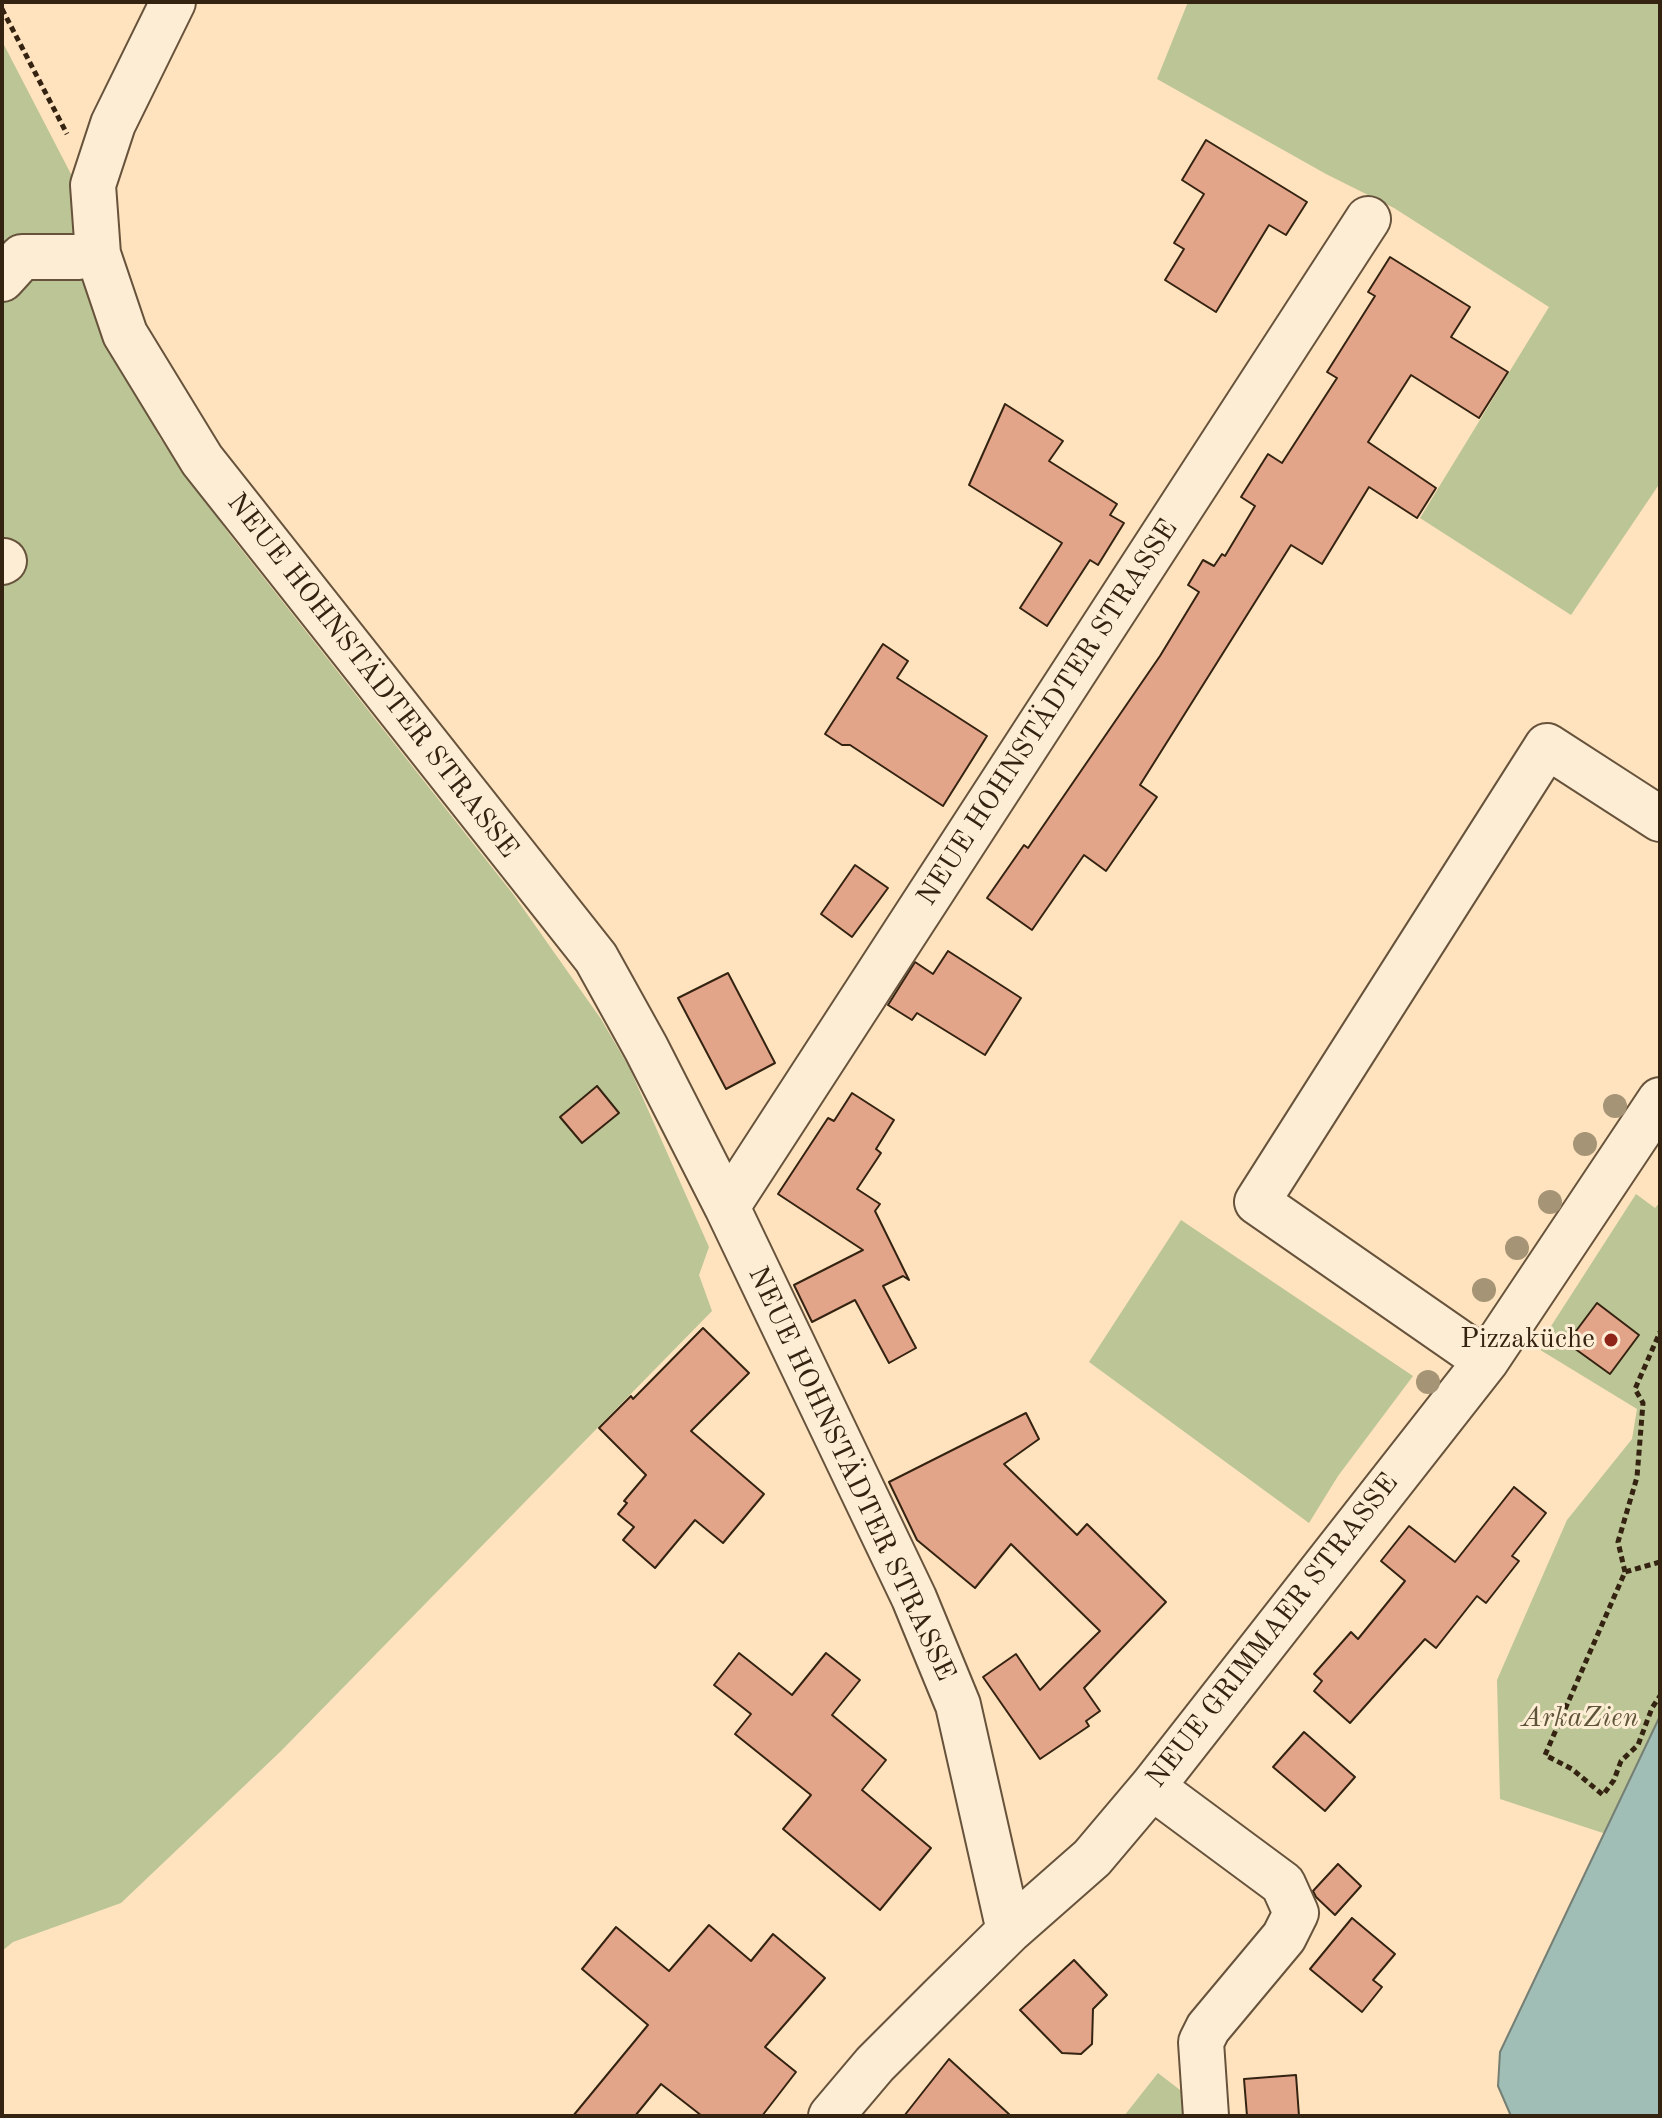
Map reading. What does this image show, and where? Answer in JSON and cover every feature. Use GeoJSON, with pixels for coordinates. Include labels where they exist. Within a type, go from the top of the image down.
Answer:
{"type":"FeatureCollection","features":[{"type":"Feature","properties":{"kind":"street","name":"NEUE HOHNSTÄDTER STRASSE"},"geometry":{"type":"LineString","coordinates":[[173,2],[107,144],[93,185],[98,254],[125,334],[202,460],[596,958],[646,1048],[727,1207],[914,1598],[958,1705],[1009,1931]]}},
{"type":"Feature","properties":{"kind":"street","name":"NEUE HOHNSTÄDTER STRASSE"},"geometry":{"type":"LineString","coordinates":[[727,1207],[1368,219]]}},
{"type":"Feature","properties":{"kind":"street"},"geometry":{"type":"LineString","coordinates":[[2,279],[22,257],[98,254]]}},
{"type":"Feature","properties":{"kind":"street"},"geometry":{"type":"LineString","coordinates":[[1486,1361],[1257,1202],[1547,746],[1660,819]]}},
{"type":"Feature","properties":{"kind":"street","name":"NEUE GRIMMAER STRASSE"},"geometry":{"type":"LineString","coordinates":[[831,2116],[875,2064],[1009,1931],[1092,1858],[1152,1787],[1486,1361],[1660,1100]]}},
{"type":"Feature","properties":{"kind":"street"},"geometry":{"type":"LineString","coordinates":[[1152,1787],[1283,1884],[1296,1913],[1284,1937],[1208,2028],[1201,2042],[1206,2116]]}},
{"type":"Feature","properties":{"kind":"path"},"geometry":{"type":"LineString","coordinates":[[2,9],[67,134],[107,144]]}},
{"type":"Feature","properties":{"kind":"path"},"geometry":{"type":"LineString","coordinates":[[1660,1332],[1635,1389],[1643,1403],[1637,1477],[1618,1542],[1625,1572],[1545,1755],[1572,1769],[1603,1795],[1614,1780],[1621,1761],[1638,1745],[1660,1696]]}},
{"type":"Feature","properties":{"kind":"path"},"geometry":{"type":"LineString","coordinates":[[1625,1572],[1660,1562]]}},
{"type":"Feature","properties":{"kind":"green space"},"geometry":{"type":"Polygon","coordinates":[[[1188,2],[1660,2],[1660,483],[1571,615],[1420,518],[1549,307],[1394,208],[1326,174],[1157,79],[1188,2]]]}},
{"type":"Feature","properties":{"kind":"green space"},"geometry":{"type":"Polygon","coordinates":[[[2,41],[73,178],[109,342],[160,438],[230,535],[513,894],[601,1019],[629,1067],[709,1247],[699,1275],[712,1311],[281,1751],[121,1903],[13,1942],[2,1951],[2,41]]]}},
{"type":"Feature","properties":{"kind":"green space","name":"ArkaZien"},"geometry":{"type":"Polygon","coordinates":[[[1636,1194],[1655,1208],[1660,1202],[1660,1814],[1603,1833],[1500,1799],[1497,1680],[1567,1520],[1632,1439],[1637,1409],[1537,1348],[1636,1194]]]}},
{"type":"Feature","properties":{"kind":"green space"},"geometry":{"type":"Polygon","coordinates":[[[1181,1220],[1413,1376],[1338,1476],[1309,1523],[1089,1362],[1181,1220]]]}},
{"type":"Feature","properties":{"kind":"green space"},"geometry":{"type":"Polygon","coordinates":[[[1158,2073],[1193,2100],[1194,2116],[1124,2116],[1158,2073]]]}},
{"type":"Feature","properties":{"kind":"water"},"geometry":{"type":"Polygon","coordinates":[[[1660,1716],[1660,2116],[1511,2116],[1498,2086],[1500,2052],[1660,1716]]]}},
{"type":"Feature","properties":{"kind":"building"},"geometry":{"type":"Polygon","coordinates":[[[1206,140],[1307,202],[1286,235],[1269,225],[1216,312],[1165,280],[1184,249],[1174,243],[1204,194],[1182,180],[1206,140]]]}},
{"type":"Feature","properties":{"kind":"building"},"geometry":{"type":"Polygon","coordinates":[[[1390,257],[1470,307],[1451,337],[1508,372],[1479,418],[1411,375],[1368,442],[1436,488],[1417,518],[1369,487],[1322,564],[1291,545],[1140,785],[1157,797],[1106,871],[1084,855],[1032,930],[987,898],[1024,845],[1028,848],[1160,656],[1199,592],[1188,585],[1203,560],[1214,566],[1222,554],[1225,556],[1255,506],[1241,497],[1268,454],[1282,463],[1337,378],[1327,372],[1375,296],[1368,292],[1390,257]]]}},
{"type":"Feature","properties":{"kind":"building"},"geometry":{"type":"Polygon","coordinates":[[[1005,404],[1063,441],[1049,461],[1117,504],[1110,515],[1124,523],[1098,565],[1090,560],[1047,626],[1020,608],[1062,543],[969,485],[1005,404]]]}},
{"type":"Feature","properties":{"kind":"building"},"geometry":{"type":"Polygon","coordinates":[[[883,644],[908,661],[897,678],[987,736],[943,806],[850,745],[842,745],[825,734],[883,644]]]}},
{"type":"Feature","properties":{"kind":"building"},"geometry":{"type":"Polygon","coordinates":[[[855,865],[888,888],[852,937],[821,914],[855,865]]]}},
{"type":"Feature","properties":{"kind":"building"},"geometry":{"type":"Polygon","coordinates":[[[948,951],[1021,998],[985,1055],[917,1013],[912,1020],[888,1005],[915,962],[933,974],[948,951]]]}},
{"type":"Feature","properties":{"kind":"building"},"geometry":{"type":"Polygon","coordinates":[[[728,973],[775,1063],[726,1089],[678,998],[728,973]]]}},
{"type":"Feature","properties":{"kind":"building"},"geometry":{"type":"Polygon","coordinates":[[[597,1086],[619,1113],[582,1143],[560,1117],[597,1086]]]}},
{"type":"Feature","properties":{"kind":"building"},"geometry":{"type":"Polygon","coordinates":[[[852,1093],[894,1120],[876,1149],[881,1153],[857,1189],[880,1204],[875,1211],[909,1280],[903,1276],[883,1286],[916,1348],[889,1363],[855,1300],[812,1322],[794,1285],[863,1250],[778,1194],[828,1118],[834,1121],[852,1093]]]}},
{"type":"Feature","properties":{"kind":"building"},"geometry":{"type":"Polygon","coordinates":[[[1597,1303],[1639,1335],[1610,1374],[1567,1343],[1597,1303]]]}},
{"type":"Feature","properties":{"kind":"building"},"geometry":{"type":"Polygon","coordinates":[[[703,1328],[749,1373],[691,1431],[764,1494],[723,1543],[695,1520],[655,1568],[623,1540],[634,1527],[618,1514],[627,1503],[624,1501],[646,1475],[599,1428],[631,1396],[633,1399],[703,1328]]]}},
{"type":"Feature","properties":{"kind":"building"},"geometry":{"type":"Polygon","coordinates":[[[1026,1413],[1039,1439],[1004,1464],[1077,1535],[1087,1524],[1166,1602],[1084,1688],[1100,1711],[1086,1721],[1089,1726],[1040,1759],[983,1677],[1016,1654],[1040,1690],[1100,1631],[1011,1544],[975,1588],[917,1540],[889,1482],[1026,1413]]]}},
{"type":"Feature","properties":{"kind":"building"},"geometry":{"type":"Polygon","coordinates":[[[1514,1487],[1546,1513],[1512,1556],[1519,1561],[1486,1603],[1477,1596],[1436,1648],[1425,1639],[1350,1723],[1314,1691],[1322,1681],[1314,1674],[1351,1632],[1358,1639],[1405,1581],[1381,1561],[1409,1526],[1455,1562],[1514,1487]]]}},
{"type":"Feature","properties":{"kind":"building"},"geometry":{"type":"Polygon","coordinates":[[[739,1653],[792,1695],[826,1653],[860,1680],[832,1715],[886,1760],[862,1790],[931,1848],[880,1910],[783,1829],[811,1795],[735,1734],[751,1714],[714,1685],[739,1653]]]}},
{"type":"Feature","properties":{"kind":"building"},"geometry":{"type":"Polygon","coordinates":[[[1304,1732],[1355,1777],[1325,1811],[1273,1767],[1304,1732]]]}},
{"type":"Feature","properties":{"kind":"building"},"geometry":{"type":"Polygon","coordinates":[[[1338,1864],[1361,1886],[1335,1915],[1313,1891],[1338,1864]]]}},
{"type":"Feature","properties":{"kind":"building"},"geometry":{"type":"Polygon","coordinates":[[[1352,1918],[1395,1954],[1373,1980],[1382,1987],[1362,2012],[1310,1969],[1352,1918]]]}},
{"type":"Feature","properties":{"kind":"building"},"geometry":{"type":"Polygon","coordinates":[[[709,1925],[751,1961],[773,1934],[825,1978],[765,2047],[796,2072],[762,2116],[702,2116],[661,2084],[635,2116],[573,2116],[648,2025],[582,1969],[616,1927],[669,1971],[709,1925]]]}},
{"type":"Feature","properties":{"kind":"building"},"geometry":{"type":"Polygon","coordinates":[[[1074,1960],[1107,1995],[1093,2009],[1092,2044],[1081,2054],[1062,2053],[1020,2010],[1074,1960]]]}},
{"type":"Feature","properties":{"kind":"building"},"geometry":{"type":"Polygon","coordinates":[[[949,2059],[1011,2116],[904,2116],[949,2059]]]}},
{"type":"Feature","properties":{"kind":"building"},"geometry":{"type":"Polygon","coordinates":[[[1296,2075],[1299,2116],[1247,2116],[1244,2079],[1296,2075]]]}},
{"type":"Feature","properties":{"kind":"place","name":"Pizzaküche"},"geometry":{"type":"Point","coordinates":[1611,1340]}}]}
